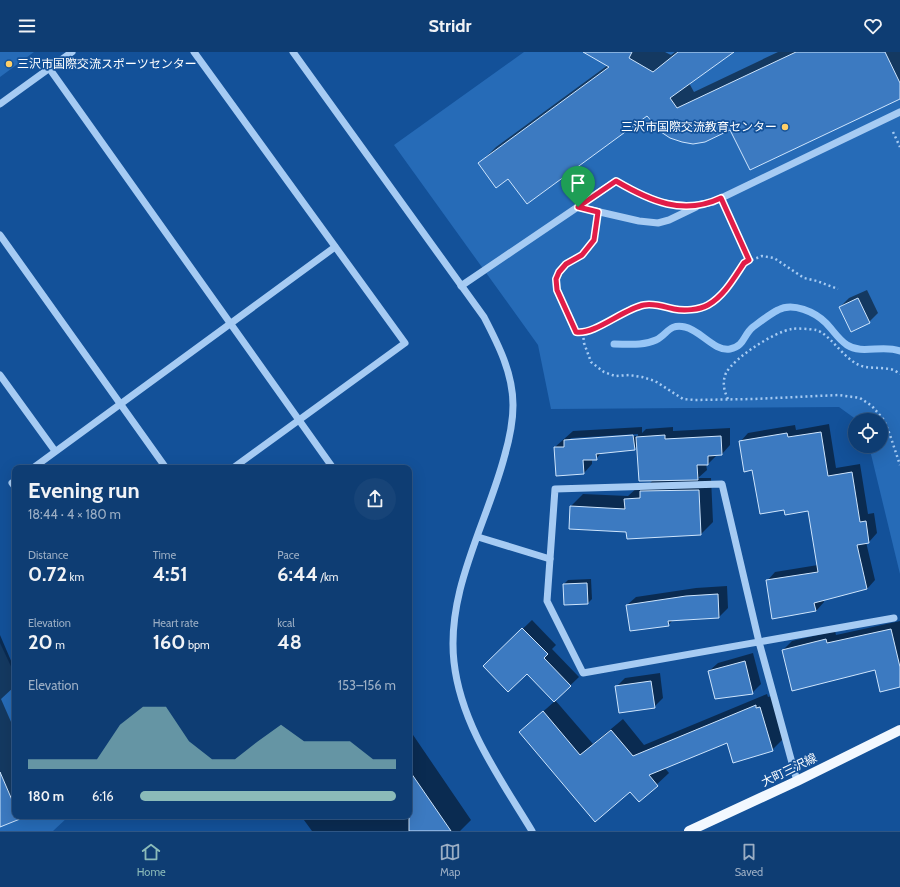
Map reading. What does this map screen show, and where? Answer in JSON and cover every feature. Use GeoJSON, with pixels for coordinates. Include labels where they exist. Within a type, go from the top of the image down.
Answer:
{"type":"FeatureCollection","features":[{"type":"Feature","properties":{"kind":"main road","name":"大町三沢線"},"geometry":{"type":"LineString","coordinates":[[689,831],[797,781],[900,730]]}},
{"type":"Feature","properties":{"kind":"street"},"geometry":{"type":"LineString","coordinates":[[0,104],[72,52]]}},
{"type":"Feature","properties":{"kind":"street"},"geometry":{"type":"LineString","coordinates":[[194,52],[405,343],[237,465]]}},
{"type":"Feature","properties":{"kind":"street"},"geometry":{"type":"LineString","coordinates":[[293,52],[484,317],[500,348],[510,378],[513,404],[511,433],[498,480],[466,571],[456,610],[453,633],[454,662],[459,691],[469,721],[487,757],[532,831]]}},
{"type":"Feature","properties":{"kind":"street"},"geometry":{"type":"LineString","coordinates":[[49,68],[331,465]]}},
{"type":"Feature","properties":{"kind":"street"},"geometry":{"type":"LineString","coordinates":[[578,207],[639,221],[658,223],[669,220],[698,206],[713,202],[900,112]]}},
{"type":"Feature","properties":{"kind":"street"},"geometry":{"type":"LineString","coordinates":[[461,286],[616,181],[652,200],[666,204],[698,206]]}},
{"type":"Feature","properties":{"kind":"street"},"geometry":{"type":"LineString","coordinates":[[0,235],[164,465]]}},
{"type":"Feature","properties":{"kind":"street"},"geometry":{"type":"LineString","coordinates":[[37,465],[335,247]]}},
{"type":"Feature","properties":{"kind":"street"},"geometry":{"type":"LineString","coordinates":[[0,374],[55,451]]}},
{"type":"Feature","properties":{"kind":"street"},"geometry":{"type":"LineString","coordinates":[[797,781],[759,642],[722,484],[555,489],[547,602],[583,673],[759,642],[894,618]]}},
{"type":"Feature","properties":{"kind":"street"},"geometry":{"type":"LineString","coordinates":[[478,537],[550,559]]}},
{"type":"Feature","properties":{"kind":"path"},"geometry":{"type":"LineString","coordinates":[[721,198],[749,260]]}},
{"type":"Feature","properties":{"kind":"path"},"geometry":{"type":"LineString","coordinates":[[598,212],[594,240],[582,255],[566,264],[559,272],[556,279],[557,290],[576,332],[583,333],[615,317],[645,305],[662,306],[676,310],[698,309],[708,304],[722,293],[744,263],[762,256],[774,258],[804,278],[817,280],[838,289]]}},
{"type":"Feature","properties":{"kind":"path"},"geometry":{"type":"LineString","coordinates":[[728,399],[723,389],[726,373],[734,363],[750,350],[772,337],[792,329],[817,330],[849,360],[860,365],[879,369],[890,369],[900,374]]}},
{"type":"Feature","properties":{"kind":"path"},"geometry":{"type":"LineString","coordinates":[[583,333],[584,342],[591,362],[604,372],[615,376],[629,375],[642,377],[655,382],[683,399],[753,399],[839,395],[860,398],[872,406],[884,420],[900,465]]}},
{"type":"Feature","properties":{"kind":"shaded area","name":"三沢市国際交流スポーツセンター"},"geometry":{"type":"Polygon","coordinates":[[[0,52],[34,52],[0,77],[0,52]]]}},
{"type":"Feature","properties":{"kind":"shaded area"},"geometry":{"type":"Polygon","coordinates":[[[524,52],[900,52],[900,574],[871,453],[888,453],[888,413],[848,414],[839,407],[551,409],[538,345],[394,145],[524,52]]]}},
{"type":"Feature","properties":{"kind":"shaded area"},"geometry":{"type":"Polygon","coordinates":[[[0,643],[12,669],[12,819],[66,819],[53,831],[0,831],[0,643]]]}},
{"type":"Feature","properties":{"kind":"building","name":"三沢市国際交流教育センター"},"geometry":{"type":"Polygon","coordinates":[[[583,52],[632,52],[629,58],[653,72],[678,52],[734,52],[670,98],[677,108],[796,52],[885,52],[900,83],[900,99],[750,170],[730,130],[705,142],[693,144],[670,138],[661,132],[647,116],[527,204],[508,179],[496,188],[478,163],[609,67],[583,52]]]}},
{"type":"Feature","properties":{"kind":"building"},"geometry":{"type":"Polygon","coordinates":[[[858,298],[870,323],[851,332],[839,307],[858,298]]]}},
{"type":"Feature","properties":{"kind":"building"},"geometry":{"type":"Polygon","coordinates":[[[821,432],[828,476],[852,472],[860,522],[866,521],[869,543],[857,545],[867,589],[814,603],[816,611],[772,619],[766,580],[818,572],[808,511],[785,515],[784,510],[760,514],[752,470],[744,472],[739,441],[787,433],[788,437],[821,432]]]}},
{"type":"Feature","properties":{"kind":"building"},"geometry":{"type":"Polygon","coordinates":[[[633,435],[635,450],[596,454],[597,460],[583,460],[584,474],[556,476],[554,447],[564,447],[564,440],[633,435]]]}},
{"type":"Feature","properties":{"kind":"building"},"geometry":{"type":"Polygon","coordinates":[[[665,435],[665,439],[721,436],[722,455],[708,456],[708,465],[697,465],[698,480],[639,481],[636,437],[665,435]]]}},
{"type":"Feature","properties":{"kind":"building"},"geometry":{"type":"Polygon","coordinates":[[[699,490],[701,535],[627,539],[626,532],[569,529],[570,506],[625,509],[624,499],[640,498],[640,491],[699,490]]]}},
{"type":"Feature","properties":{"kind":"building"},"geometry":{"type":"Polygon","coordinates":[[[587,583],[588,604],[564,605],[563,584],[587,583]]]}},
{"type":"Feature","properties":{"kind":"building"},"geometry":{"type":"Polygon","coordinates":[[[718,594],[719,618],[668,621],[669,626],[630,631],[626,605],[686,596],[718,594]]]}},
{"type":"Feature","properties":{"kind":"building"},"geometry":{"type":"Polygon","coordinates":[[[522,628],[548,654],[544,658],[571,686],[554,702],[527,674],[508,692],[483,666],[522,628]]]}},
{"type":"Feature","properties":{"kind":"building"},"geometry":{"type":"Polygon","coordinates":[[[891,629],[900,667],[900,687],[880,692],[875,670],[792,691],[782,650],[826,639],[827,643],[891,629]]]}},
{"type":"Feature","properties":{"kind":"building"},"geometry":{"type":"Polygon","coordinates":[[[745,661],[753,694],[715,699],[708,671],[745,661]]]}},
{"type":"Feature","properties":{"kind":"building"},"geometry":{"type":"Polygon","coordinates":[[[651,681],[655,708],[619,713],[615,686],[651,681]]]}},
{"type":"Feature","properties":{"kind":"building"},"geometry":{"type":"Polygon","coordinates":[[[756,705],[756,708],[760,707],[773,751],[733,763],[727,743],[649,775],[658,786],[639,802],[630,792],[595,822],[519,732],[543,711],[580,755],[611,730],[633,756],[756,705]]]}},
{"type":"Feature","properties":{"kind":"building"},"geometry":{"type":"Polygon","coordinates":[[[0,772],[12,800],[12,819],[20,819],[0,827],[0,772]]]}},
{"type":"Feature","properties":{"kind":"building"},"geometry":{"type":"Polygon","coordinates":[[[412,774],[451,831],[409,831],[409,819],[412,819],[412,774]]]}},
{"type":"Feature","properties":{"kind":"waterway"},"geometry":{"type":"LineString","coordinates":[[614,344],[651,342],[660,338],[672,328],[680,326],[691,329],[719,347],[724,349],[735,348],[741,343],[753,327],[778,310],[790,307],[804,309],[816,315],[826,323],[844,343],[853,348],[893,349],[900,351]]}},
{"type":"Feature","properties":{"kind":"place","name":"三沢市国際交流スポーツセンター"},"geometry":{"type":"Point","coordinates":[9,64]}},
{"type":"Feature","properties":{"kind":"place","name":"三沢市国際交流教育センター"},"geometry":{"type":"Point","coordinates":[785,127]}},
{"type":"Feature","properties":{"kind":"route"},"geometry":{"type":"LineString","coordinates":[[616,181],[652,200],[666,204],[698,206],[721,198],[749,260],[744,263],[722,293],[708,304],[698,309],[676,310],[662,306],[645,305],[615,317],[583,333],[576,332],[557,290],[556,279],[559,272],[566,264],[582,255],[594,240],[598,212],[578,207],[616,181]]}}]}
